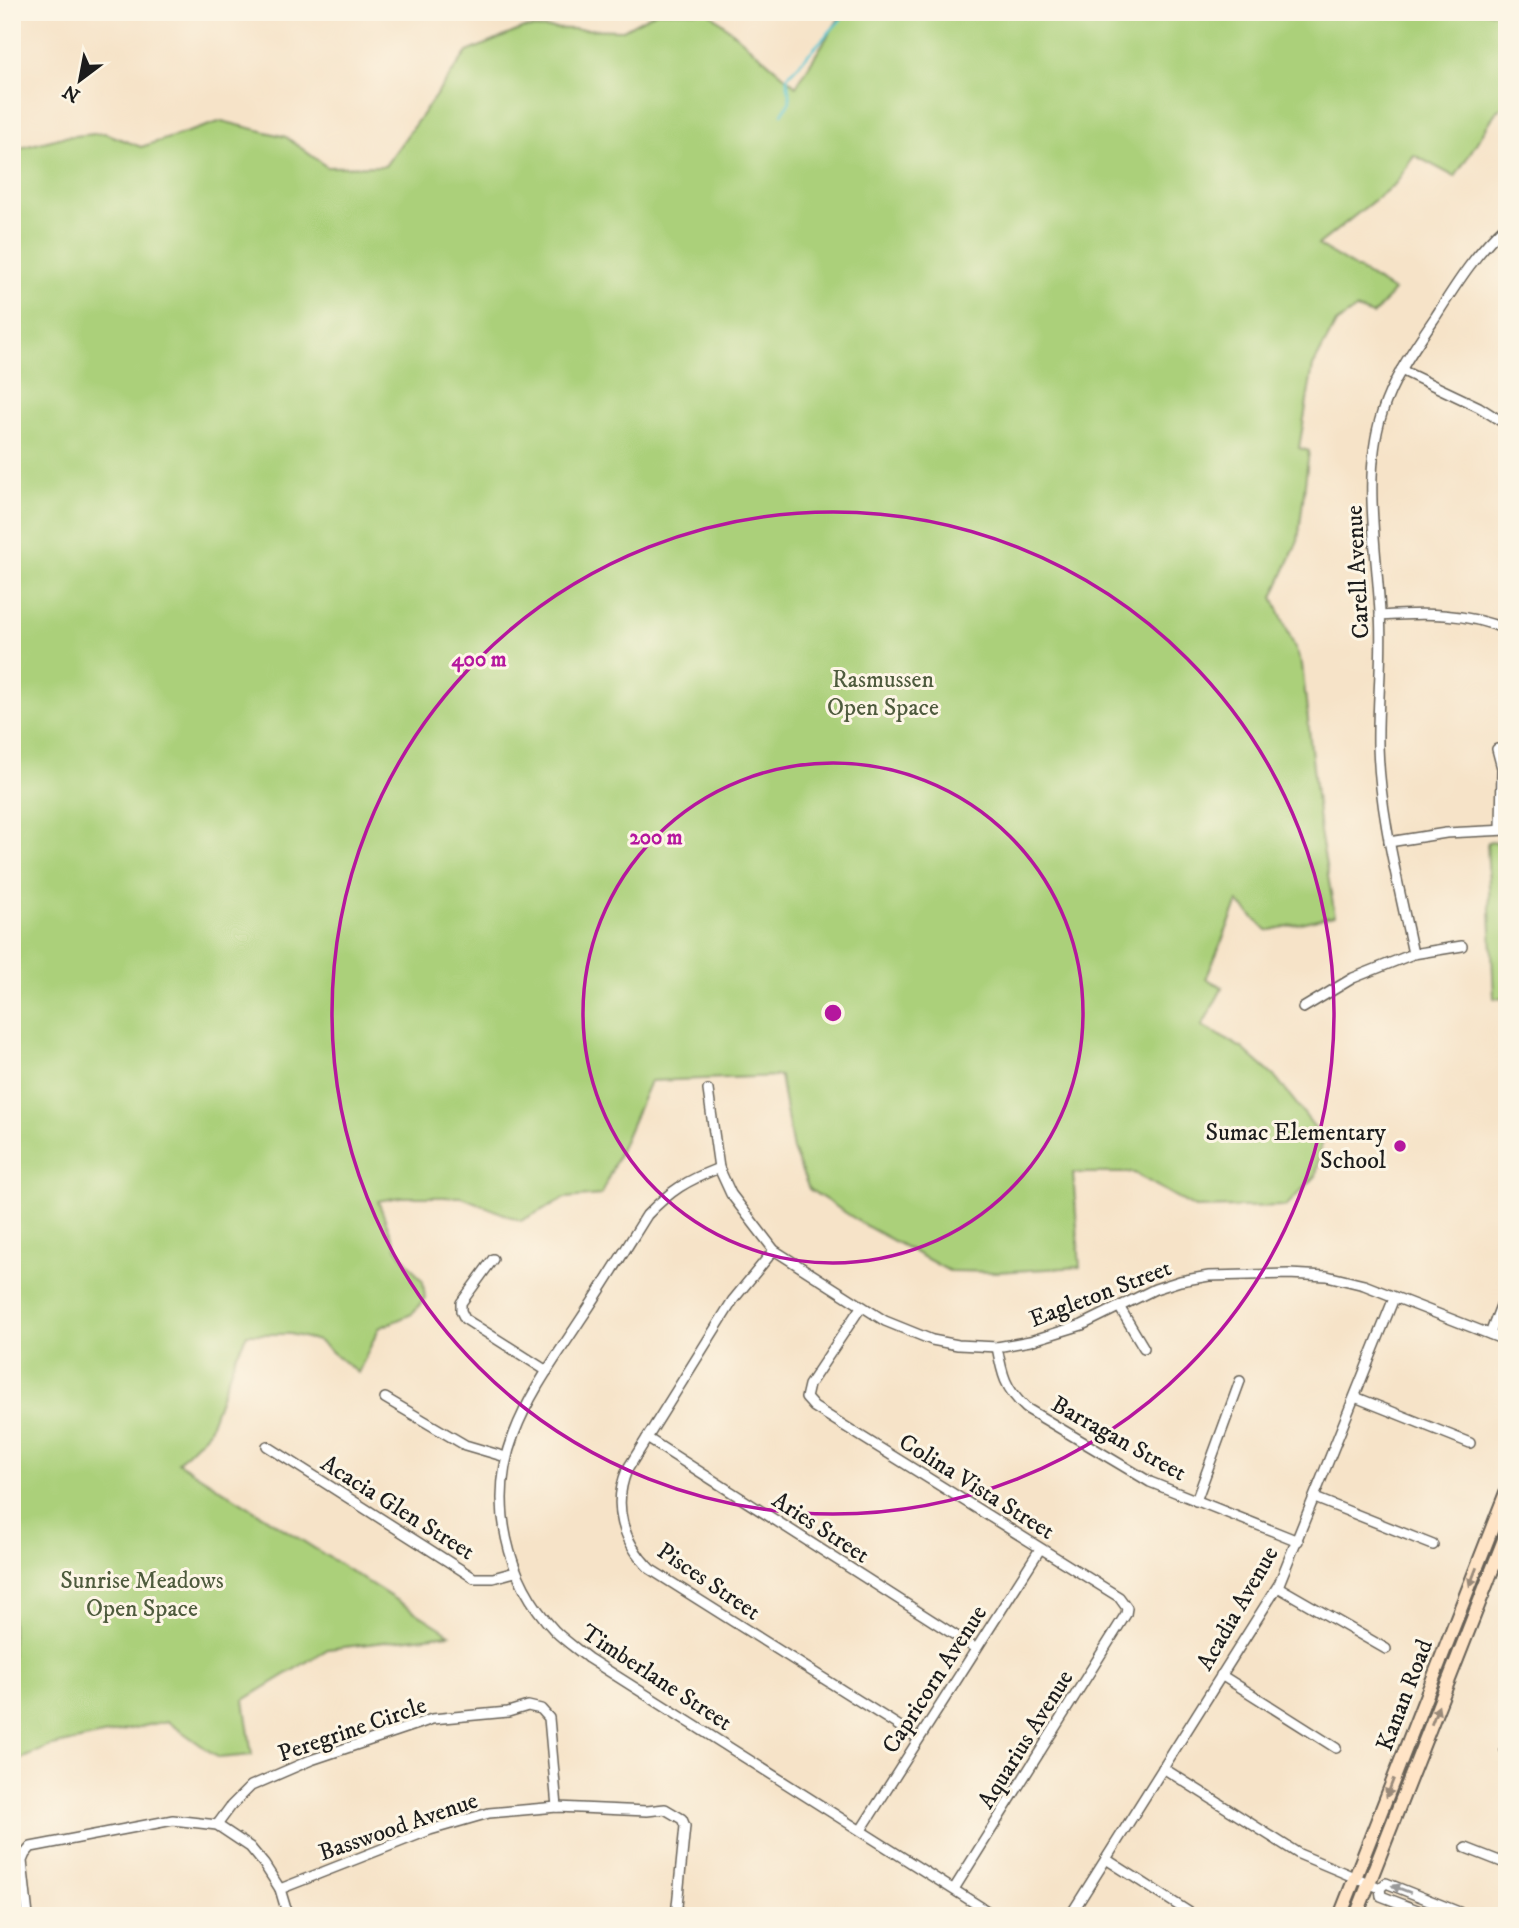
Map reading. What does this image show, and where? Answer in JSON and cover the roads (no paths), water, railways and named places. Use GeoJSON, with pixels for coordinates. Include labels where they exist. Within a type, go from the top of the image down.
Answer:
{"type":"FeatureCollection","features":[{"type":"Feature","properties":{"kind":"main road","name":"Kanan Road"},"geometry":{"type":"LineString","coordinates":[[1340,1916],[1507,1490]]}},
{"type":"Feature","properties":{"kind":"main road","name":"Kanan Road"},"geometry":{"type":"LineString","coordinates":[[1356,1916],[1374,1886],[1507,1532]]}},
{"type":"Feature","properties":{"kind":"street","name":"Carell Avenue"},"geometry":{"type":"LineString","coordinates":[[1413,954],[1383,809],[1378,745],[1380,617],[1371,480],[1374,445],[1382,414],[1401,370],[1478,253],[1507,224]]}},
{"type":"Feature","properties":{"kind":"street"},"geometry":{"type":"LineString","coordinates":[[1401,370],[1479,407],[1507,425]]}},
{"type":"Feature","properties":{"kind":"street"},"geometry":{"type":"LineString","coordinates":[[1380,617],[1429,614],[1460,616],[1507,630]]}},
{"type":"Feature","properties":{"kind":"street"},"geometry":{"type":"LineString","coordinates":[[1389,842],[1446,833],[1504,829],[1502,768],[1497,749]]}},
{"type":"Feature","properties":{"kind":"street"},"geometry":{"type":"LineString","coordinates":[[1303,1008],[1353,978],[1413,954],[1462,946]]}},
{"type":"Feature","properties":{"kind":"street","name":"Eagleton Street"},"geometry":{"type":"LineString","coordinates":[[708,1090],[719,1168],[730,1194],[774,1250],[885,1321],[932,1340],[958,1345],[997,1347],[1030,1341],[1082,1325],[1155,1289],[1209,1276],[1327,1276],[1364,1285],[1507,1341]]}},
{"type":"Feature","properties":{"kind":"street","name":"Timberlane Street"},"geometry":{"type":"LineString","coordinates":[[719,1168],[687,1181],[665,1197],[647,1216],[526,1408],[506,1457],[502,1492],[504,1531],[515,1573],[533,1603],[556,1632],[588,1658],[995,1916]]}},
{"type":"Feature","properties":{"kind":"street","name":"Pisces Street"},"geometry":{"type":"LineString","coordinates":[[774,1250],[733,1300],[627,1470],[620,1493],[624,1529],[637,1555],[650,1569],[918,1738]]}},
{"type":"Feature","properties":{"kind":"street"},"geometry":{"type":"LineString","coordinates":[[493,1259],[461,1303],[461,1311],[465,1319],[547,1371]]}},
{"type":"Feature","properties":{"kind":"street"},"geometry":{"type":"LineString","coordinates":[[1490,1334],[1507,1290]]}},
{"type":"Feature","properties":{"kind":"street","name":"Acadia Avenue"},"geometry":{"type":"LineString","coordinates":[[1070,1916],[1278,1587],[1394,1298]]}},
{"type":"Feature","properties":{"kind":"street","name":"Colina Vista Street"},"geometry":{"type":"LineString","coordinates":[[861,1307],[809,1385],[806,1398],[814,1407],[1119,1597],[1127,1608]]}},
{"type":"Feature","properties":{"kind":"street"},"geometry":{"type":"LineString","coordinates":[[1120,1308],[1144,1348]]}},
{"type":"Feature","properties":{"kind":"street","name":"Barragan Street"},"geometry":{"type":"LineString","coordinates":[[997,1347],[1001,1373],[1012,1395],[1026,1408],[1150,1482],[1298,1541]]}},
{"type":"Feature","properties":{"kind":"street"},"geometry":{"type":"LineString","coordinates":[[1196,1501],[1240,1381]]}},
{"type":"Feature","properties":{"kind":"street"},"geometry":{"type":"LineString","coordinates":[[1355,1397],[1470,1443]]}},
{"type":"Feature","properties":{"kind":"street"},"geometry":{"type":"LineString","coordinates":[[385,1398],[465,1445],[506,1457]]}},
{"type":"Feature","properties":{"kind":"street","name":"Aries Street"},"geometry":{"type":"LineString","coordinates":[[647,1438],[975,1648]]}},
{"type":"Feature","properties":{"kind":"street","name":"Acacia Glen Street"},"geometry":{"type":"LineString","coordinates":[[267,1447],[474,1578],[493,1578],[515,1573]]}},
{"type":"Feature","properties":{"kind":"street"},"geometry":{"type":"LineString","coordinates":[[1315,1498],[1433,1545]]}},
{"type":"Feature","properties":{"kind":"street","name":"Capricorn Avenue"},"geometry":{"type":"LineString","coordinates":[[861,1830],[975,1648],[1041,1549]]}},
{"type":"Feature","properties":{"kind":"street"},"geometry":{"type":"LineString","coordinates":[[1278,1587],[1387,1649]]}},
{"type":"Feature","properties":{"kind":"street","name":"Aquarius Avenue"},"geometry":{"type":"LineString","coordinates":[[954,1889],[1126,1614],[1127,1608]]}},
{"type":"Feature","properties":{"kind":"street"},"geometry":{"type":"LineString","coordinates":[[1221,1675],[1336,1748]]}},
{"type":"Feature","properties":{"kind":"street","name":"Peregrine Circle"},"geometry":{"type":"LineString","coordinates":[[217,1825],[230,1806],[251,1786],[311,1760],[432,1720],[508,1713],[528,1706],[541,1709],[549,1718],[557,1807]]}},
{"type":"Feature","properties":{"kind":"street"},"geometry":{"type":"LineString","coordinates":[[1163,1768],[1299,1854],[1374,1886],[1381,1896],[1433,1916]]}},
{"type":"Feature","properties":{"kind":"street","name":"Basswood Avenue"},"geometry":{"type":"LineString","coordinates":[[280,1889],[442,1827],[489,1814],[557,1807],[647,1811],[665,1809],[682,1819],[685,1830],[676,1916]]}},
{"type":"Feature","properties":{"kind":"street"},"geometry":{"type":"LineString","coordinates":[[29,1916],[22,1861],[32,1847],[173,1819],[217,1825],[250,1847],[280,1889],[289,1916]]}},
{"type":"Feature","properties":{"kind":"street"},"geometry":{"type":"LineString","coordinates":[[1466,1848],[1507,1864]]}},
{"type":"Feature","properties":{"kind":"street"},"geometry":{"type":"LineString","coordinates":[[1106,1859],[1195,1916]]}},
{"type":"Feature","properties":{"kind":"street"},"geometry":{"type":"LineString","coordinates":[[1374,1886],[1386,1883],[1469,1916]]}},
{"type":"Feature","properties":{"kind":"waterway"},"geometry":{"type":"LineString","coordinates":[[782,114],[790,101],[787,77],[848,12]]}},
{"type":"Feature","properties":{"kind":"place","name":"Sumac Elementary School"},"geometry":{"type":"Point","coordinates":[1400,1146]}},
{"type":"Feature","properties":{"kind":"park label","name":"Rasmussen Open Space"},"geometry":{"type":"Point","coordinates":[883,693]}},
{"type":"Feature","properties":{"kind":"park label","name":"Sunrise Meadows Open Space"},"geometry":{"type":"Point","coordinates":[142,1594]}}]}
